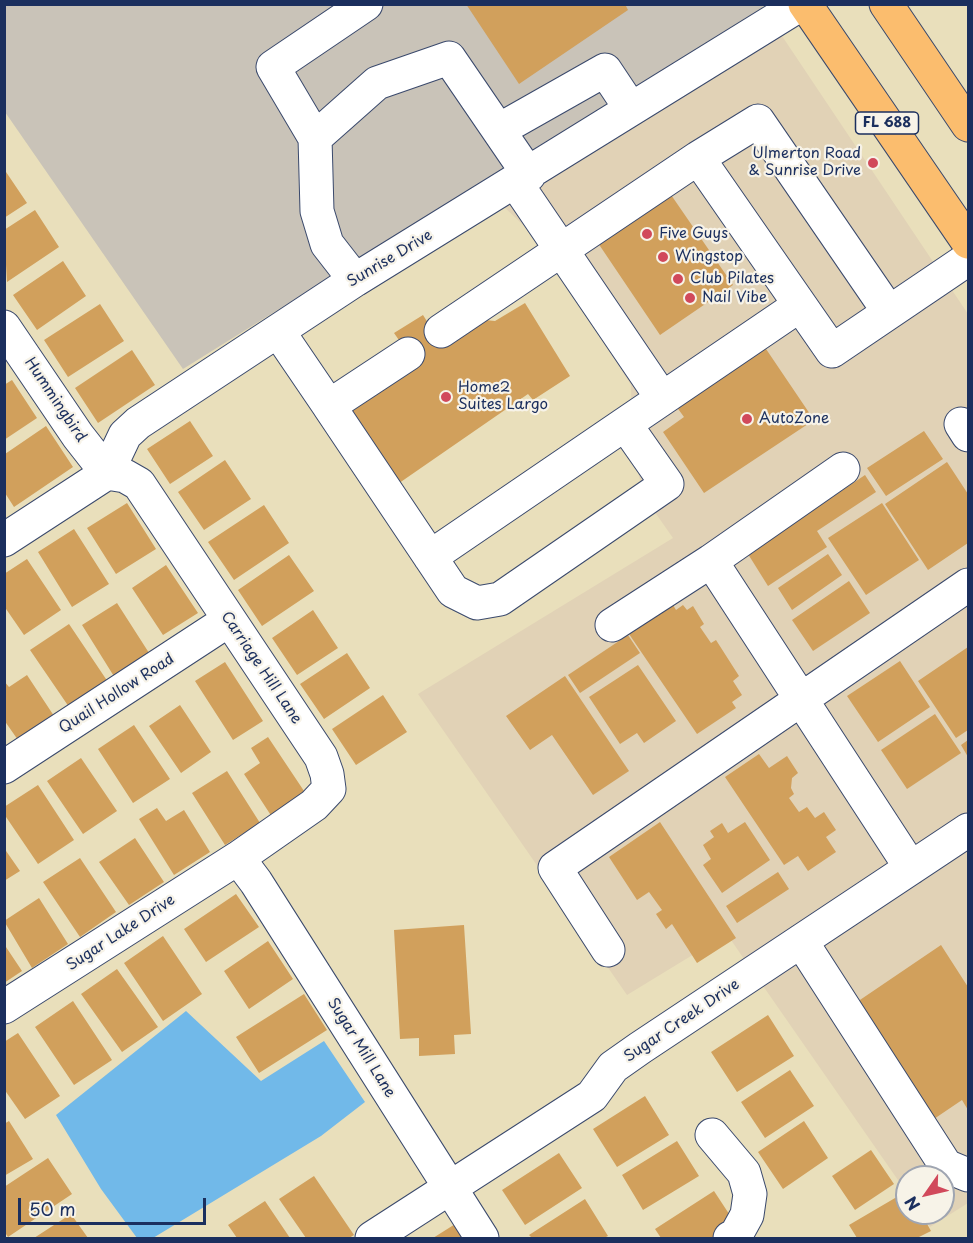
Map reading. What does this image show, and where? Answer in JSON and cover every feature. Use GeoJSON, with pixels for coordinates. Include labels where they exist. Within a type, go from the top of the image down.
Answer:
{"type":"FeatureCollection","features":[{"type":"Feature","properties":{"kind":"main road","name":"FL 688"},"geometry":{"type":"LineString","coordinates":[[803,4],[969,242]]}},
{"type":"Feature","properties":{"kind":"main road"},"geometry":{"type":"LineString","coordinates":[[886,4],[969,125]]}},
{"type":"Feature","properties":{"kind":"street"},"geometry":{"type":"LineString","coordinates":[[355,280],[327,244],[317,211],[315,138],[273,67],[366,4]]}},
{"type":"Feature","properties":{"kind":"street","name":"Sunrise Drive"},"geometry":{"type":"LineString","coordinates":[[107,473],[125,435],[138,423],[355,280],[803,4]]}},
{"type":"Feature","properties":{"kind":"street"},"geometry":{"type":"LineString","coordinates":[[315,138],[377,83],[449,58],[499,130],[522,179],[561,250],[662,398]]}},
{"type":"Feature","properties":{"kind":"street"},"geometry":{"type":"LineString","coordinates":[[499,130],[604,70],[631,109]]}},
{"type":"Feature","properties":{"kind":"street"},"geometry":{"type":"LineString","coordinates":[[441,331],[698,158],[758,122],[889,312]]}},
{"type":"Feature","properties":{"kind":"street"},"geometry":{"type":"LineString","coordinates":[[698,158],[832,351],[969,258]]}},
{"type":"Feature","properties":{"kind":"street"},"geometry":{"type":"LineString","coordinates":[[430,557],[800,305]]}},
{"type":"Feature","properties":{"kind":"street","name":"Hummingbird"},"geometry":{"type":"LineString","coordinates":[[4,327],[78,436],[107,473]]}},
{"type":"Feature","properties":{"kind":"street"},"geometry":{"type":"LineString","coordinates":[[278,331],[453,591],[477,603],[500,599],[510,593],[667,484],[625,424]]}},
{"type":"Feature","properties":{"kind":"street"},"geometry":{"type":"LineString","coordinates":[[329,406],[408,354]]}},
{"type":"Feature","properties":{"kind":"street"},"geometry":{"type":"LineString","coordinates":[[612,625],[711,561],[843,469]]}},
{"type":"Feature","properties":{"kind":"street"},"geometry":{"type":"LineString","coordinates":[[4,540],[107,473]]}},
{"type":"Feature","properties":{"kind":"street","name":"Carriage Hill Lane"},"geometry":{"type":"LineString","coordinates":[[107,473],[125,476],[139,484],[321,757],[327,774],[329,789],[314,805],[238,858]]}},
{"type":"Feature","properties":{"kind":"street"},"geometry":{"type":"LineString","coordinates":[[711,561],[911,868]]}},
{"type":"Feature","properties":{"kind":"street"},"geometry":{"type":"LineString","coordinates":[[608,950],[555,868],[969,585]]}},
{"type":"Feature","properties":{"kind":"street","name":"Quail Hollow Road"},"geometry":{"type":"LineString","coordinates":[[4,767],[229,620]]}},
{"type":"Feature","properties":{"kind":"street","name":"Sugar Creek Drive"},"geometry":{"type":"LineString","coordinates":[[372,1239],[592,1096],[613,1067],[969,830]]}},
{"type":"Feature","properties":{"kind":"street","name":"Sugar Lake Drive"},"geometry":{"type":"LineString","coordinates":[[4,1007],[238,858]]}},
{"type":"Feature","properties":{"kind":"street","name":"Sugar Mill Lane"},"geometry":{"type":"LineString","coordinates":[[238,858],[256,882],[482,1239]]}},
{"type":"Feature","properties":{"kind":"street"},"geometry":{"type":"LineString","coordinates":[[801,941],[946,1166],[969,1175]]}},
{"type":"Feature","properties":{"kind":"street"},"geometry":{"type":"LineString","coordinates":[[712,1135],[744,1173],[750,1194],[747,1215],[736,1235],[730,1239]]}},
{"type":"Feature","properties":{"kind":"shaded area"},"geometry":{"type":"Polygon","coordinates":[[[761,4],[763,7],[183,369],[5,112],[4,5],[761,4]]]}},
{"type":"Feature","properties":{"kind":"shaded area"},"geometry":{"type":"Polygon","coordinates":[[[780,33],[968,314],[968,814],[746,962],[727,934],[627,995],[418,694],[673,538],[652,508],[640,480],[632,448],[631,385],[536,237],[503,206],[780,33]]]}},
{"type":"Feature","properties":{"kind":"shaded area"},"geometry":{"type":"Polygon","coordinates":[[[968,845],[968,1203],[955,1211],[955,1165],[895,1165],[895,1176],[761,983],[968,845]]]}},
{"type":"Feature","properties":{"kind":"water"},"geometry":{"type":"Polygon","coordinates":[[[186,1011],[261,1081],[324,1041],[365,1102],[321,1136],[153,1238],[137,1238],[101,1189],[56,1115],[186,1011]]]}},
{"type":"Feature","properties":{"kind":"building"},"geometry":{"type":"Polygon","coordinates":[[[466,4],[625,4],[628,10],[519,84],[466,4]]]}},
{"type":"Feature","properties":{"kind":"building"},"geometry":{"type":"Polygon","coordinates":[[[4,169],[27,203],[4,218],[4,169]]]}},
{"type":"Feature","properties":{"kind":"building"},"geometry":{"type":"Polygon","coordinates":[[[667,189],[733,285],[660,335],[598,243],[667,189]]]}},
{"type":"Feature","properties":{"kind":"building"},"geometry":{"type":"Polygon","coordinates":[[[35,210],[59,247],[7,282],[4,230],[35,210]]]}},
{"type":"Feature","properties":{"kind":"building"},"geometry":{"type":"Polygon","coordinates":[[[63,261],[86,296],[37,330],[13,295],[63,261]]]}},
{"type":"Feature","properties":{"kind":"building","name":"Home2 Suites Largo"},"geometry":{"type":"Polygon","coordinates":[[[525,303],[570,376],[533,400],[528,394],[392,488],[344,415],[415,363],[394,333],[423,315],[433,331],[485,320],[495,321],[525,303]]]}},
{"type":"Feature","properties":{"kind":"building"},"geometry":{"type":"Polygon","coordinates":[[[100,304],[124,341],[68,377],[44,340],[100,304]]]}},
{"type":"Feature","properties":{"kind":"building","name":"AutoZone"},"geometry":{"type":"Polygon","coordinates":[[[764,346],[814,420],[704,493],[663,432],[684,417],[676,406],[764,346]]]}},
{"type":"Feature","properties":{"kind":"building"},"geometry":{"type":"Polygon","coordinates":[[[132,350],[155,385],[98,423],[75,388],[132,350]]]}},
{"type":"Feature","properties":{"kind":"building"},"geometry":{"type":"Polygon","coordinates":[[[12,380],[37,418],[4,440],[4,385],[12,380]]]}},
{"type":"Feature","properties":{"kind":"building"},"geometry":{"type":"Polygon","coordinates":[[[190,421],[213,456],[170,484],[147,449],[190,421]]]}},
{"type":"Feature","properties":{"kind":"building"},"geometry":{"type":"Polygon","coordinates":[[[46,426],[73,467],[14,507],[5,493],[5,454],[46,426]]]}},
{"type":"Feature","properties":{"kind":"building"},"geometry":{"type":"Polygon","coordinates":[[[924,431],[943,459],[886,496],[867,468],[924,431]]]}},
{"type":"Feature","properties":{"kind":"building"},"geometry":{"type":"Polygon","coordinates":[[[225,460],[251,499],[204,530],[178,492],[225,460]]]}},
{"type":"Feature","properties":{"kind":"building"},"geometry":{"type":"Polygon","coordinates":[[[947,462],[968,494],[968,543],[928,570],[885,504],[947,462]]]}},
{"type":"Feature","properties":{"kind":"building"},"geometry":{"type":"Polygon","coordinates":[[[865,475],[876,492],[817,531],[827,547],[768,586],[748,554],[865,475]]]}},
{"type":"Feature","properties":{"kind":"building"},"geometry":{"type":"Polygon","coordinates":[[[127,503],[156,549],[116,574],[87,528],[127,503]]]}},
{"type":"Feature","properties":{"kind":"building"},"geometry":{"type":"Polygon","coordinates":[[[882,503],[919,560],[866,595],[828,538],[882,503]]]}},
{"type":"Feature","properties":{"kind":"building"},"geometry":{"type":"Polygon","coordinates":[[[264,505],[289,543],[234,580],[208,542],[264,505]]]}},
{"type":"Feature","properties":{"kind":"building"},"geometry":{"type":"Polygon","coordinates":[[[74,529],[109,584],[72,607],[38,552],[74,529]]]}},
{"type":"Feature","properties":{"kind":"building"},"geometry":{"type":"Polygon","coordinates":[[[828,554],[842,575],[792,610],[778,588],[828,554]]]}},
{"type":"Feature","properties":{"kind":"building"},"geometry":{"type":"Polygon","coordinates":[[[289,555],[314,591],[262,626],[238,590],[289,555]]]}},
{"type":"Feature","properties":{"kind":"building"},"geometry":{"type":"Polygon","coordinates":[[[27,559],[61,610],[24,635],[4,606],[4,574],[27,559]]]}},
{"type":"Feature","properties":{"kind":"building"},"geometry":{"type":"Polygon","coordinates":[[[166,565],[198,613],[163,635],[132,588],[166,565]]]}},
{"type":"Feature","properties":{"kind":"building"},"geometry":{"type":"Polygon","coordinates":[[[849,581],[870,613],[813,651],[792,620],[849,581]]]}},
{"type":"Feature","properties":{"kind":"building"},"geometry":{"type":"Polygon","coordinates":[[[117,603],[151,656],[115,678],[82,625],[117,603]]]}},
{"type":"Feature","properties":{"kind":"building"},"geometry":{"type":"Polygon","coordinates":[[[673,605],[676,610],[683,605],[687,610],[693,606],[704,624],[700,627],[711,643],[716,640],[739,676],[733,681],[742,695],[732,702],[736,708],[697,734],[629,634],[673,605]]]}},
{"type":"Feature","properties":{"kind":"building"},"geometry":{"type":"Polygon","coordinates":[[[313,610],[338,648],[297,675],[272,638],[313,610]]]}},
{"type":"Feature","properties":{"kind":"building"},"geometry":{"type":"Polygon","coordinates":[[[69,624],[108,682],[69,707],[30,650],[69,624]]]}},
{"type":"Feature","properties":{"kind":"building"},"geometry":{"type":"Polygon","coordinates":[[[628,635],[640,653],[580,693],[568,675],[628,635]]]}},
{"type":"Feature","properties":{"kind":"building"},"geometry":{"type":"Polygon","coordinates":[[[968,647],[968,730],[956,738],[918,681],[968,647]]]}},
{"type":"Feature","properties":{"kind":"building"},"geometry":{"type":"Polygon","coordinates":[[[347,653],[370,688],[324,719],[300,684],[347,653]]]}},
{"type":"Feature","properties":{"kind":"building"},"geometry":{"type":"Polygon","coordinates":[[[900,661],[930,707],[878,742],[847,696],[900,661]]]}},
{"type":"Feature","properties":{"kind":"building"},"geometry":{"type":"Polygon","coordinates":[[[225,662],[263,721],[233,740],[195,681],[225,662]]]}},
{"type":"Feature","properties":{"kind":"building"},"geometry":{"type":"Polygon","coordinates":[[[638,665],[676,721],[644,743],[637,733],[620,744],[589,697],[638,665]]]}},
{"type":"Feature","properties":{"kind":"building"},"geometry":{"type":"Polygon","coordinates":[[[27,675],[54,716],[18,740],[4,720],[4,681],[9,687],[27,675]]]}},
{"type":"Feature","properties":{"kind":"building"},"geometry":{"type":"Polygon","coordinates":[[[565,676],[629,771],[593,795],[552,735],[530,750],[506,716],[565,676]]]}},
{"type":"Feature","properties":{"kind":"building"},"geometry":{"type":"Polygon","coordinates":[[[383,695],[407,732],[356,765],[332,729],[383,695]]]}},
{"type":"Feature","properties":{"kind":"building"},"geometry":{"type":"Polygon","coordinates":[[[180,705],[211,752],[181,773],[149,726],[180,705]]]}},
{"type":"Feature","properties":{"kind":"building"},"geometry":{"type":"Polygon","coordinates":[[[935,714],[961,753],[907,789],[881,750],[935,714]]]}},
{"type":"Feature","properties":{"kind":"building"},"geometry":{"type":"Polygon","coordinates":[[[134,725],[170,779],[133,803],[98,749],[134,725]]]}},
{"type":"Feature","properties":{"kind":"building"},"geometry":{"type":"Polygon","coordinates":[[[268,737],[306,794],[272,817],[244,774],[260,763],[251,748],[268,737]]]}},
{"type":"Feature","properties":{"kind":"building"},"geometry":{"type":"Polygon","coordinates":[[[968,740],[968,757],[961,745],[968,740]]]}},
{"type":"Feature","properties":{"kind":"building"},"geometry":{"type":"Polygon","coordinates":[[[759,754],[769,768],[787,756],[798,773],[792,778],[791,788],[794,794],[789,798],[799,812],[807,807],[815,818],[824,812],[836,830],[826,837],[836,852],[808,871],[798,856],[784,865],[725,777],[759,754]]]}},
{"type":"Feature","properties":{"kind":"building"},"geometry":{"type":"Polygon","coordinates":[[[81,758],[117,811],[83,834],[47,781],[81,758]]]}},
{"type":"Feature","properties":{"kind":"building"},"geometry":{"type":"Polygon","coordinates":[[[227,771],[260,823],[225,845],[192,793],[227,771]]]}},
{"type":"Feature","properties":{"kind":"building"},"geometry":{"type":"Polygon","coordinates":[[[38,785],[74,840],[38,864],[4,814],[4,807],[38,785]]]}},
{"type":"Feature","properties":{"kind":"building"},"geometry":{"type":"Polygon","coordinates":[[[157,808],[166,821],[184,810],[210,852],[174,875],[139,819],[157,808]]]}},
{"type":"Feature","properties":{"kind":"building"},"geometry":{"type":"Polygon","coordinates":[[[660,822],[736,938],[697,963],[672,924],[666,929],[656,914],[662,910],[649,892],[637,900],[609,857],[660,822]]]}},
{"type":"Feature","properties":{"kind":"building"},"geometry":{"type":"Polygon","coordinates":[[[745,822],[770,860],[722,893],[703,865],[711,859],[703,845],[714,837],[710,831],[722,823],[728,833],[745,822]]]}},
{"type":"Feature","properties":{"kind":"building"},"geometry":{"type":"Polygon","coordinates":[[[135,838],[164,882],[129,905],[99,862],[135,838]]]}},
{"type":"Feature","properties":{"kind":"building"},"geometry":{"type":"Polygon","coordinates":[[[4,848],[20,871],[4,881],[4,848]]]}},
{"type":"Feature","properties":{"kind":"building"},"geometry":{"type":"Polygon","coordinates":[[[80,858],[116,912],[80,937],[43,882],[80,858]]]}},
{"type":"Feature","properties":{"kind":"building"},"geometry":{"type":"Polygon","coordinates":[[[778,872],[789,889],[737,923],[726,906],[778,872]]]}},
{"type":"Feature","properties":{"kind":"building"},"geometry":{"type":"Polygon","coordinates":[[[236,894],[259,927],[206,962],[184,929],[236,894]]]}},
{"type":"Feature","properties":{"kind":"building"},"geometry":{"type":"Polygon","coordinates":[[[39,898],[68,944],[32,968],[4,921],[39,898]]]}},
{"type":"Feature","properties":{"kind":"building"},"geometry":{"type":"Polygon","coordinates":[[[464,925],[471,1034],[454,1035],[455,1054],[419,1056],[419,1038],[400,1039],[394,930],[464,925]]]}},
{"type":"Feature","properties":{"kind":"building"},"geometry":{"type":"Polygon","coordinates":[[[163,936],[202,994],[163,1021],[124,963],[163,936]]]}},
{"type":"Feature","properties":{"kind":"building"},"geometry":{"type":"Polygon","coordinates":[[[268,941],[293,979],[249,1009],[224,971],[268,941]]]}},
{"type":"Feature","properties":{"kind":"building"},"geometry":{"type":"Polygon","coordinates":[[[4,944],[22,971],[4,983],[4,944]]]}},
{"type":"Feature","properties":{"kind":"building"},"geometry":{"type":"Polygon","coordinates":[[[941,945],[968,987],[968,1110],[962,1100],[931,1121],[854,1004],[941,945]]]}},
{"type":"Feature","properties":{"kind":"building"},"geometry":{"type":"Polygon","coordinates":[[[117,969],[158,1027],[122,1052],[81,994],[117,969]]]}},
{"type":"Feature","properties":{"kind":"building"},"geometry":{"type":"Polygon","coordinates":[[[304,994],[327,1030],[259,1073],[236,1037],[304,994]]]}},
{"type":"Feature","properties":{"kind":"building"},"geometry":{"type":"Polygon","coordinates":[[[73,1001],[112,1060],[74,1085],[35,1027],[73,1001]]]}},
{"type":"Feature","properties":{"kind":"building"},"geometry":{"type":"Polygon","coordinates":[[[768,1015],[794,1056],[737,1092],[711,1052],[768,1015]]]}},
{"type":"Feature","properties":{"kind":"building"},"geometry":{"type":"Polygon","coordinates":[[[18,1033],[60,1096],[25,1119],[4,1089],[4,1042],[18,1033]]]}},
{"type":"Feature","properties":{"kind":"building"},"geometry":{"type":"Polygon","coordinates":[[[790,1070],[814,1106],[765,1138],[741,1102],[790,1070]]]}},
{"type":"Feature","properties":{"kind":"building"},"geometry":{"type":"Polygon","coordinates":[[[645,1096],[669,1135],[617,1167],[593,1129],[645,1096]]]}},
{"type":"Feature","properties":{"kind":"building"},"geometry":{"type":"Polygon","coordinates":[[[9,1121],[33,1159],[4,1176],[4,1124],[9,1121]]]}},
{"type":"Feature","properties":{"kind":"building"},"geometry":{"type":"Polygon","coordinates":[[[804,1121],[828,1158],[783,1189],[758,1152],[804,1121]]]}},
{"type":"Feature","properties":{"kind":"building"},"geometry":{"type":"Polygon","coordinates":[[[677,1141],[699,1176],[643,1210],[622,1175],[677,1141]]]}},
{"type":"Feature","properties":{"kind":"building"},"geometry":{"type":"Polygon","coordinates":[[[871,1150],[894,1184],[855,1210],[832,1176],[871,1150]]]}},
{"type":"Feature","properties":{"kind":"building"},"geometry":{"type":"Polygon","coordinates":[[[559,1153],[582,1188],[525,1225],[502,1190],[559,1153]]]}},
{"type":"Feature","properties":{"kind":"building"},"geometry":{"type":"Polygon","coordinates":[[[48,1158],[72,1194],[8,1237],[4,1231],[4,1187],[48,1158]]]}},
{"type":"Feature","properties":{"kind":"building"},"geometry":{"type":"Polygon","coordinates":[[[314,1176],[354,1235],[349,1238],[306,1238],[279,1199],[314,1176]]]}},
{"type":"Feature","properties":{"kind":"building"},"geometry":{"type":"Polygon","coordinates":[[[714,1191],[735,1223],[712,1238],[661,1238],[655,1229],[714,1191]]]}},
{"type":"Feature","properties":{"kind":"building"},"geometry":{"type":"Polygon","coordinates":[[[895,1198],[895,1225],[928,1225],[931,1231],[917,1238],[857,1238],[849,1225],[895,1198]]]}},
{"type":"Feature","properties":{"kind":"building"},"geometry":{"type":"Polygon","coordinates":[[[585,1199],[608,1236],[604,1238],[532,1238],[529,1235],[585,1199]]]}},
{"type":"Feature","properties":{"kind":"building"},"geometry":{"type":"Polygon","coordinates":[[[265,1201],[290,1238],[237,1238],[228,1225],[265,1201]]]}},
{"type":"Feature","properties":{"kind":"building"},"geometry":{"type":"Polygon","coordinates":[[[71,1214],[88,1238],[34,1238],[71,1214]]]}},
{"type":"Feature","properties":{"kind":"building"},"geometry":{"type":"Polygon","coordinates":[[[460,1221],[472,1238],[433,1238],[460,1221]]]}},
{"type":"Feature","properties":{"kind":"place","name":"Ulmerton Road & Sunrise Drive"},"geometry":{"type":"Point","coordinates":[873,163]}},
{"type":"Feature","properties":{"kind":"place","name":"Five Guys"},"geometry":{"type":"Point","coordinates":[647,234]}},
{"type":"Feature","properties":{"kind":"place","name":"Wingstop"},"geometry":{"type":"Point","coordinates":[663,257]}},
{"type":"Feature","properties":{"kind":"place","name":"Club Pilates"},"geometry":{"type":"Point","coordinates":[678,279]}},
{"type":"Feature","properties":{"kind":"place","name":"Nail Vibe"},"geometry":{"type":"Point","coordinates":[690,298]}},
{"type":"Feature","properties":{"kind":"place","name":"Home2 Suites Largo"},"geometry":{"type":"Point","coordinates":[446,397]}},
{"type":"Feature","properties":{"kind":"place","name":"AutoZone"},"geometry":{"type":"Point","coordinates":[747,419]}}]}
